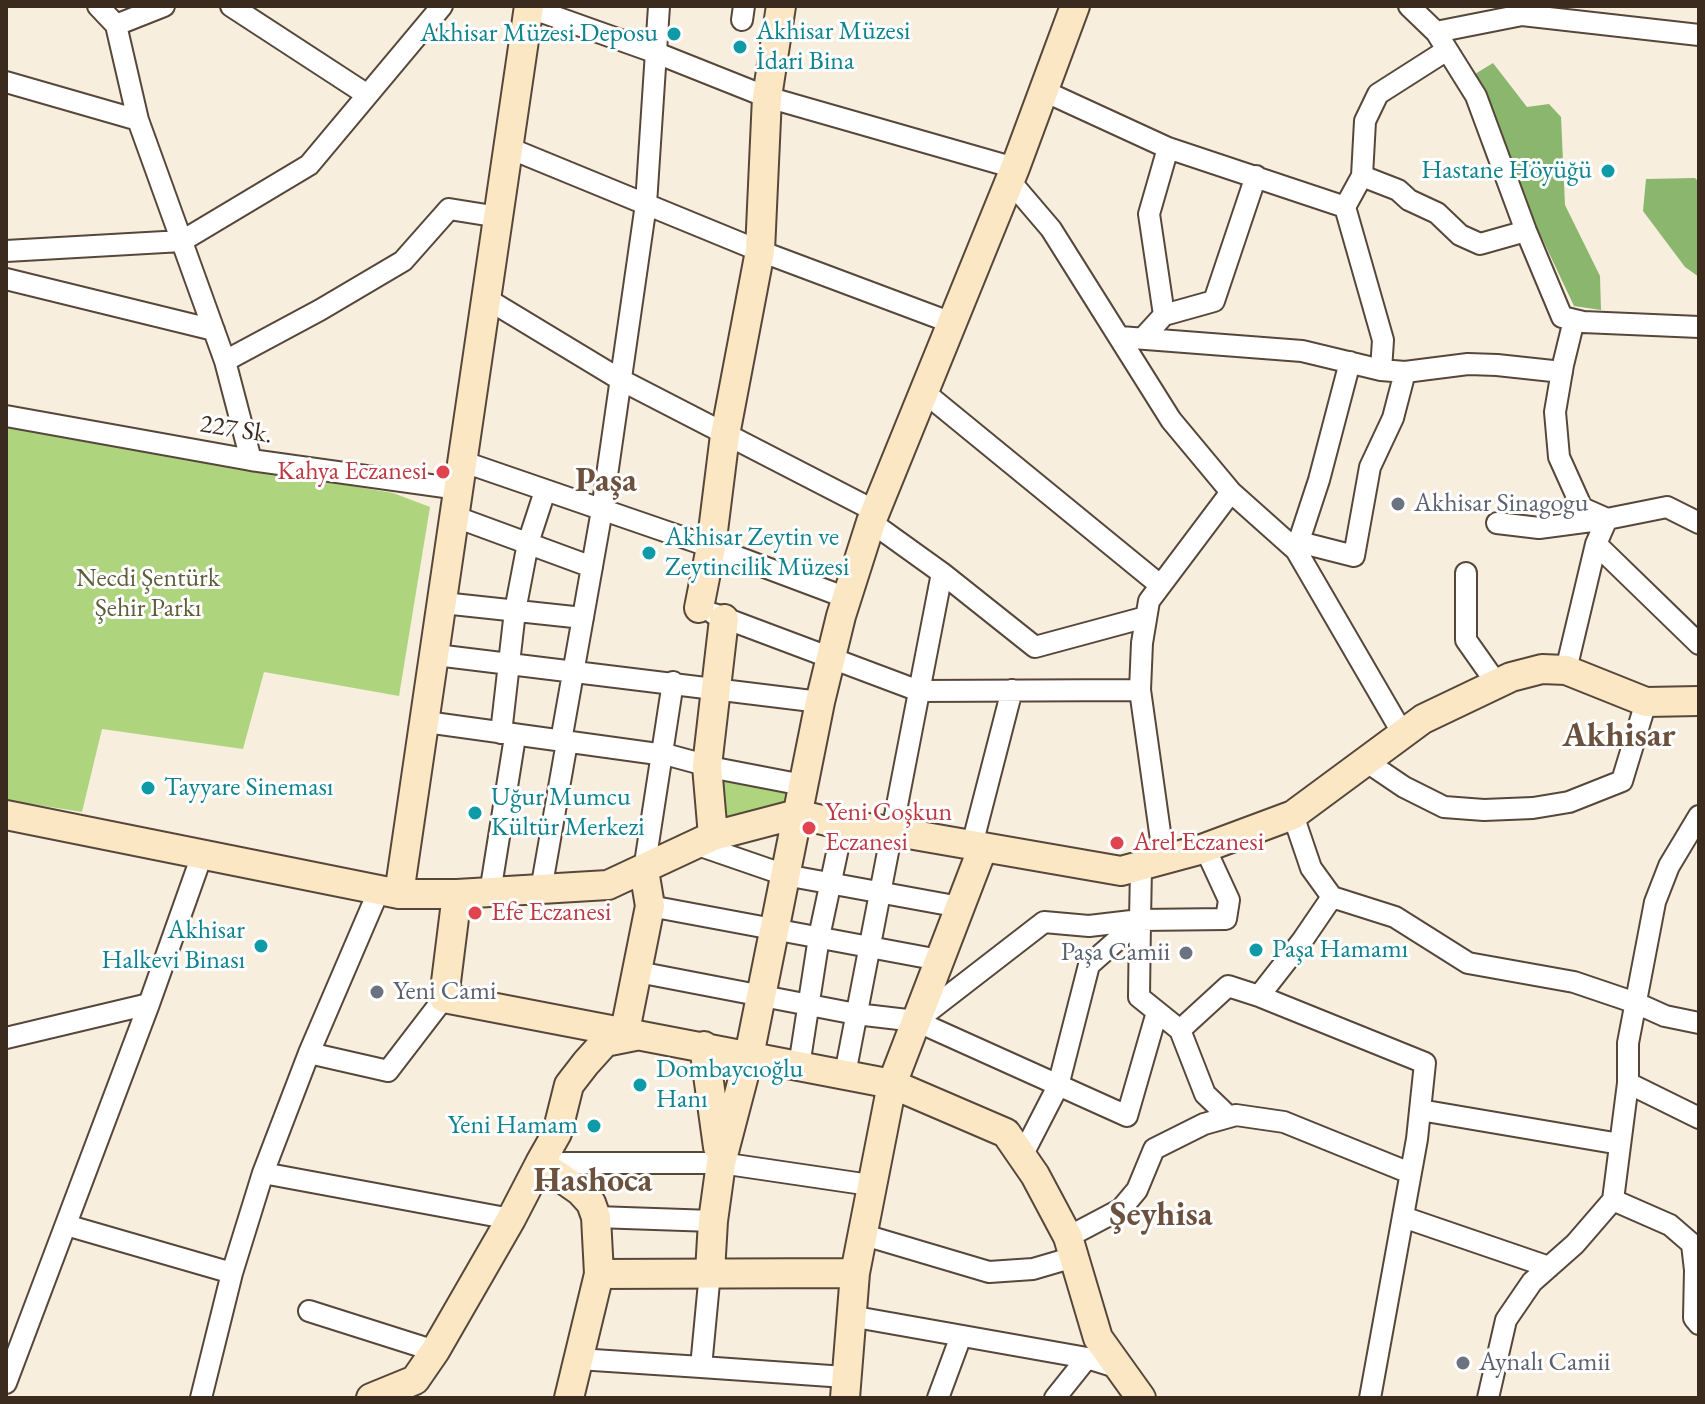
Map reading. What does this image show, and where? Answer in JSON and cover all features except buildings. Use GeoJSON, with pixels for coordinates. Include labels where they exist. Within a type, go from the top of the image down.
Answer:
{"type":"FeatureCollection","features":[{"type":"Feature","properties":{"kind":"street"},"geometry":{"type":"LineString","coordinates":[[98,6],[116,25],[138,120],[225,361],[251,460]]}},
{"type":"Feature","properties":{"kind":"street"},"geometry":{"type":"LineString","coordinates":[[116,25],[164,6]]}},
{"type":"Feature","properties":{"kind":"street"},"geometry":{"type":"LineString","coordinates":[[231,6],[366,94]]}},
{"type":"Feature","properties":{"kind":"street"},"geometry":{"type":"LineString","coordinates":[[6,251],[182,241],[309,165],[442,6]]}},
{"type":"Feature","properties":{"kind":"street"},"geometry":{"type":"LineString","coordinates":[[201,1398],[232,1273],[263,1173],[309,1053],[389,892],[426,722],[528,6],[767,97],[1012,174],[1051,229],[1171,420],[1231,492],[1298,546],[1403,734]]}},
{"type":"Feature","properties":{"kind":"street"},"geometry":{"type":"LineString","coordinates":[[541,890],[573,671],[602,510],[646,204],[659,6]]}},
{"type":"Feature","properties":{"kind":"street"},"geometry":{"type":"LineString","coordinates":[[704,840],[707,766],[716,688],[711,547],[725,435],[760,251],[767,97],[781,6]]}},
{"type":"Feature","properties":{"kind":"street"},"geometry":{"type":"LineString","coordinates":[[701,1367],[721,1163],[749,1056],[820,702],[847,598],[873,516],[1012,174],[1075,6]]}},
{"type":"Feature","properties":{"kind":"street"},"geometry":{"type":"LineString","coordinates":[[1409,6],[1436,32],[1476,96],[1562,317],[1699,327]]}},
{"type":"Feature","properties":{"kind":"street"},"geometry":{"type":"LineString","coordinates":[[1436,32],[1522,15],[1699,35]]}},
{"type":"Feature","properties":{"kind":"street"},"geometry":{"type":"LineString","coordinates":[[1381,370],[1383,340],[1345,207],[1362,176],[1365,121],[1378,94],[1447,50]]}},
{"type":"Feature","properties":{"kind":"street"},"geometry":{"type":"LineString","coordinates":[[6,82],[138,120]]}},
{"type":"Feature","properties":{"kind":"street"},"geometry":{"type":"LineString","coordinates":[[1044,91],[1168,148],[1345,207]]}},
{"type":"Feature","properties":{"kind":"street"},"geometry":{"type":"LineString","coordinates":[[509,148],[760,251],[952,323]]}},
{"type":"Feature","properties":{"kind":"street"},"geometry":{"type":"LineString","coordinates":[[1164,315],[1149,214],[1168,148]]}},
{"type":"Feature","properties":{"kind":"street"},"geometry":{"type":"LineString","coordinates":[[1143,338],[1164,315],[1214,301],[1256,176]]}},
{"type":"Feature","properties":{"kind":"street"},"geometry":{"type":"LineString","coordinates":[[1362,176],[1398,190],[1409,200],[1437,213],[1460,235],[1480,244],[1526,231]]}},
{"type":"Feature","properties":{"kind":"street"},"geometry":{"type":"LineString","coordinates":[[225,361],[403,261],[449,209],[499,217]]}},
{"type":"Feature","properties":{"kind":"street"},"geometry":{"type":"LineString","coordinates":[[6,279],[214,330]]}},
{"type":"Feature","properties":{"kind":"street"},"geometry":{"type":"LineString","coordinates":[[487,299],[621,380],[873,516],[1035,647],[1146,617]]}},
{"type":"Feature","properties":{"kind":"street"},"geometry":{"type":"LineString","coordinates":[[1574,320],[1555,412],[1559,457],[1582,508],[1607,519]]}},
{"type":"Feature","properties":{"kind":"street"},"geometry":{"type":"LineString","coordinates":[[1120,337],[1302,351],[1381,370],[1405,372],[1483,364],[1562,372]]}},
{"type":"Feature","properties":{"kind":"street"},"geometry":{"type":"LineString","coordinates":[[1298,546],[1350,362]]}},
{"type":"Feature","properties":{"kind":"street"},"geometry":{"type":"LineString","coordinates":[[1298,546],[1354,556],[1370,467],[1393,418],[1405,372]]}},
{"type":"Feature","properties":{"kind":"street"},"geometry":{"type":"LineString","coordinates":[[924,392],[1160,585]]}},
{"type":"Feature","properties":{"kind":"street","name":"227 Sk."},"geometry":{"type":"LineString","coordinates":[[6,416],[251,460],[459,489]]}},
{"type":"Feature","properties":{"kind":"street"},"geometry":{"type":"LineString","coordinates":[[459,489],[545,491],[711,547],[847,598]]}},
{"type":"Feature","properties":{"kind":"street"},"geometry":{"type":"LineString","coordinates":[[459,489],[528,543],[592,567]]}},
{"type":"Feature","properties":{"kind":"street"},"geometry":{"type":"LineString","coordinates":[[490,893],[508,738],[515,611],[528,543],[545,491]]}},
{"type":"Feature","properties":{"kind":"street"},"geometry":{"type":"LineString","coordinates":[[1229,1117],[1205,1094],[1180,1030],[1139,997],[1140,920],[1152,864],[1140,690],[1146,617],[1149,601],[1231,492]]}},
{"type":"Feature","properties":{"kind":"street"},"geometry":{"type":"LineString","coordinates":[[1497,523],[1539,528],[1667,507],[1699,523]]}},
{"type":"Feature","properties":{"kind":"street"},"geometry":{"type":"LineString","coordinates":[[1566,670],[1596,544],[1607,519]]}},
{"type":"Feature","properties":{"kind":"street"},"geometry":{"type":"LineString","coordinates":[[1596,544],[1699,644]]}},
{"type":"Feature","properties":{"kind":"street"},"geometry":{"type":"LineString","coordinates":[[845,1074],[942,573]]}},
{"type":"Feature","properties":{"kind":"street"},"geometry":{"type":"LineString","coordinates":[[1466,573],[1466,640],[1497,684]]}},
{"type":"Feature","properties":{"kind":"street"},"geometry":{"type":"LineString","coordinates":[[443,603],[583,618]]}},
{"type":"Feature","properties":{"kind":"street"},"geometry":{"type":"LineString","coordinates":[[712,613],[919,691],[1140,690]]}},
{"type":"Feature","properties":{"kind":"street"},"geometry":{"type":"LineString","coordinates":[[436,655],[820,702]]}},
{"type":"Feature","properties":{"kind":"street"},"geometry":{"type":"LineString","coordinates":[[6,815],[389,892],[490,893],[608,885],[704,840],[797,814],[843,825],[1121,871],[1205,848],[1293,815],[1423,719],[1511,677],[1542,669],[1566,670],[1646,702],[1699,701]]}},
{"type":"Feature","properties":{"kind":"street"},"geometry":{"type":"LineString","coordinates":[[633,1033],[638,972],[650,906],[644,870],[673,682]]}},
{"type":"Feature","properties":{"kind":"street"},"geometry":{"type":"LineString","coordinates":[[578,1359],[701,1367],[845,1387],[850,1316],[861,1234],[892,1084],[960,907],[978,846],[1012,690]]}},
{"type":"Feature","properties":{"kind":"street"},"geometry":{"type":"LineString","coordinates":[[1367,762],[1404,787],[1444,807],[1484,810],[1533,808],[1569,802],[1622,781],[1646,702]]}},
{"type":"Feature","properties":{"kind":"street"},"geometry":{"type":"LineString","coordinates":[[426,722],[508,738],[564,741],[663,755],[803,785]]}},
{"type":"Feature","properties":{"kind":"street"},"geometry":{"type":"LineString","coordinates":[[1293,815],[1311,868],[1332,897],[1395,917],[1468,963],[1574,982],[1665,1016],[1699,1023]]}},
{"type":"Feature","properties":{"kind":"street"},"geometry":{"type":"LineString","coordinates":[[1488,1398],[1506,1320],[1532,1282],[1575,1244],[1613,1200],[1628,1083],[1628,1043],[1655,902],[1669,866],[1699,816]]}},
{"type":"Feature","properties":{"kind":"street"},"geometry":{"type":"LineString","coordinates":[[799,1066],[819,937],[843,825]]}},
{"type":"Feature","properties":{"kind":"street"},"geometry":{"type":"LineString","coordinates":[[704,840],[785,875],[960,907]]}},
{"type":"Feature","properties":{"kind":"street"},"geometry":{"type":"LineString","coordinates":[[916,1021],[1044,922],[1089,926],[1140,920],[1226,919],[1229,900],[1205,848]]}},
{"type":"Feature","properties":{"kind":"street"},"geometry":{"type":"LineString","coordinates":[[6,1383],[202,855]]}},
{"type":"Feature","properties":{"kind":"street"},"geometry":{"type":"LineString","coordinates":[[309,1053],[388,1071],[444,998],[457,894]]}},
{"type":"Feature","properties":{"kind":"street"},"geometry":{"type":"LineString","coordinates":[[1259,996],[1332,897]]}},
{"type":"Feature","properties":{"kind":"street"},"geometry":{"type":"LineString","coordinates":[[650,906],[939,960]]}},
{"type":"Feature","properties":{"kind":"street"},"geometry":{"type":"LineString","coordinates":[[1022,1156],[1058,1086],[1089,965],[1140,920]]}},
{"type":"Feature","properties":{"kind":"street"},"geometry":{"type":"LineString","coordinates":[[638,972],[856,1014],[916,1021],[1127,1116],[1157,1012]]}},
{"type":"Feature","properties":{"kind":"street"},"geometry":{"type":"LineString","coordinates":[[1180,1030],[1228,986],[1425,1063],[1403,1217],[1370,1398]]}},
{"type":"Feature","properties":{"kind":"street"},"geometry":{"type":"LineString","coordinates":[[444,998],[892,1084],[1006,1133],[1035,1175],[1071,1247],[1098,1338],[1141,1398]]}},
{"type":"Feature","properties":{"kind":"street"},"geometry":{"type":"LineString","coordinates":[[6,1038],[149,1004]]}},
{"type":"Feature","properties":{"kind":"street"},"geometry":{"type":"LineString","coordinates":[[371,1398],[414,1389],[557,1133],[569,1085],[605,1042],[633,1033]]}},
{"type":"Feature","properties":{"kind":"street"},"geometry":{"type":"LineString","coordinates":[[704,1046],[721,1163]]}},
{"type":"Feature","properties":{"kind":"street"},"geometry":{"type":"LineString","coordinates":[[1628,1083],[1699,1118]]}},
{"type":"Feature","properties":{"kind":"street"},"geometry":{"type":"LineString","coordinates":[[1420,1110],[1620,1144]]}},
{"type":"Feature","properties":{"kind":"street"},"geometry":{"type":"LineString","coordinates":[[861,1234],[989,1272],[1033,1269],[1071,1247],[1121,1209],[1137,1190],[1154,1149],[1204,1124],[1236,1115],[1284,1122],[1410,1173]]}},
{"type":"Feature","properties":{"kind":"street"},"geometry":{"type":"LineString","coordinates":[[540,1163],[721,1163],[870,1185]]}},
{"type":"Feature","properties":{"kind":"street"},"geometry":{"type":"LineString","coordinates":[[540,1163],[580,1191],[591,1203],[596,1217],[599,1274],[569,1398]]}},
{"type":"Feature","properties":{"kind":"street"},"geometry":{"type":"LineString","coordinates":[[263,1173],[511,1219]]}},
{"type":"Feature","properties":{"kind":"street"},"geometry":{"type":"LineString","coordinates":[[1613,1200],[1670,1225],[1692,1244],[1697,1271],[1694,1318],[1699,1324]]}},
{"type":"Feature","properties":{"kind":"street"},"geometry":{"type":"LineString","coordinates":[[596,1217],[713,1221]]}},
{"type":"Feature","properties":{"kind":"street"},"geometry":{"type":"LineString","coordinates":[[1403,1217],[1549,1267]]}},
{"type":"Feature","properties":{"kind":"street"},"geometry":{"type":"LineString","coordinates":[[66,1225],[232,1273]]}},
{"type":"Feature","properties":{"kind":"street"},"geometry":{"type":"LineString","coordinates":[[599,1274],[855,1273]]}},
{"type":"Feature","properties":{"kind":"street"},"geometry":{"type":"LineString","coordinates":[[309,1311],[435,1351]]}},
{"type":"Feature","properties":{"kind":"street"},"geometry":{"type":"LineString","coordinates":[[850,1316],[1087,1358],[1119,1368]]}},
{"type":"Feature","properties":{"kind":"street"},"geometry":{"type":"LineString","coordinates":[[938,1398],[961,1336]]}},
{"type":"Feature","properties":{"kind":"street"},"geometry":{"type":"LineString","coordinates":[[1055,1398],[1087,1358]]}},
{"type":"Feature","properties":{"kind":"green space"},"geometry":{"type":"Polygon","coordinates":[[[1493,63],[1527,107],[1549,104],[1561,117],[1565,205],[1600,276],[1601,310],[1574,306],[1515,181],[1475,74],[1493,63]]]}},
{"type":"Feature","properties":{"kind":"green space"},"geometry":{"type":"Polygon","coordinates":[[[1695,178],[1699,182],[1699,277],[1685,267],[1643,211],[1646,179],[1695,178]]]}},
{"type":"Feature","properties":{"kind":"green space","name":"Necdi Şentürk Şehir Parkı"},"geometry":{"type":"Polygon","coordinates":[[[6,427],[393,493],[430,507],[399,696],[264,672],[243,749],[102,729],[82,812],[6,800],[6,427]]]}},
{"type":"Feature","properties":{"kind":"green space"},"geometry":{"type":"Polygon","coordinates":[[[713,779],[790,791],[787,809],[717,828],[713,779]]]}},
{"type":"Feature","properties":{"kind":"place","name":"Akhisar Müzesi Deposu"},"geometry":{"type":"Point","coordinates":[674,34]}},
{"type":"Feature","properties":{"kind":"place","name":"Akhisar Müzesi İdari Bina"},"geometry":{"type":"Point","coordinates":[740,47]}},
{"type":"Feature","properties":{"kind":"place","name":"Hastane Höyüğü"},"geometry":{"type":"Point","coordinates":[1608,171]}},
{"type":"Feature","properties":{"kind":"place","name":"Kahya Eczanesi"},"geometry":{"type":"Point","coordinates":[443,472]}},
{"type":"Feature","properties":{"kind":"place","name":"Akhisar Sinagogu"},"geometry":{"type":"Point","coordinates":[1398,504]}},
{"type":"Feature","properties":{"kind":"place","name":"Akhisar Zeytin ve Zeytincilik Müzesi"},"geometry":{"type":"Point","coordinates":[649,553]}},
{"type":"Feature","properties":{"kind":"place","name":"Tayyare Sineması"},"geometry":{"type":"Point","coordinates":[148,788]}},
{"type":"Feature","properties":{"kind":"place","name":"Uğur Mumcu Kültür Merkezi"},"geometry":{"type":"Point","coordinates":[475,813]}},
{"type":"Feature","properties":{"kind":"place","name":"Yeni Coşkun Eczanesi"},"geometry":{"type":"Point","coordinates":[809,828]}},
{"type":"Feature","properties":{"kind":"place","name":"Arel Eczanesi"},"geometry":{"type":"Point","coordinates":[1117,843]}},
{"type":"Feature","properties":{"kind":"place","name":"Efe Eczanesi"},"geometry":{"type":"Point","coordinates":[475,913]}},
{"type":"Feature","properties":{"kind":"place","name":"Akhisar Halkevi Binası"},"geometry":{"type":"Point","coordinates":[261,946]}},
{"type":"Feature","properties":{"kind":"place","name":"Paşa Hamamı"},"geometry":{"type":"Point","coordinates":[1256,950]}},
{"type":"Feature","properties":{"kind":"place","name":"Paşa Camii"},"geometry":{"type":"Point","coordinates":[1186,953]}},
{"type":"Feature","properties":{"kind":"place","name":"Yeni Cami"},"geometry":{"type":"Point","coordinates":[377,992]}},
{"type":"Feature","properties":{"kind":"place","name":"Dombaycıoğlu Hanı"},"geometry":{"type":"Point","coordinates":[640,1085]}},
{"type":"Feature","properties":{"kind":"place","name":"Yeni Hamam"},"geometry":{"type":"Point","coordinates":[594,1126]}},
{"type":"Feature","properties":{"kind":"place","name":"Aynalı Camii"},"geometry":{"type":"Point","coordinates":[1463,1363]}},
{"type":"Feature","properties":{"kind":"district","name":"Paşa"},"geometry":{"type":"Point","coordinates":[606,482]}},
{"type":"Feature","properties":{"kind":"district","name":"Akhisar"},"geometry":{"type":"Point","coordinates":[1619,737]}},
{"type":"Feature","properties":{"kind":"district","name":"Hashoca"},"geometry":{"type":"Point","coordinates":[593,1182]}},
{"type":"Feature","properties":{"kind":"district","name":"Şeyhisa"},"geometry":{"type":"Point","coordinates":[1161,1216]}}]}
